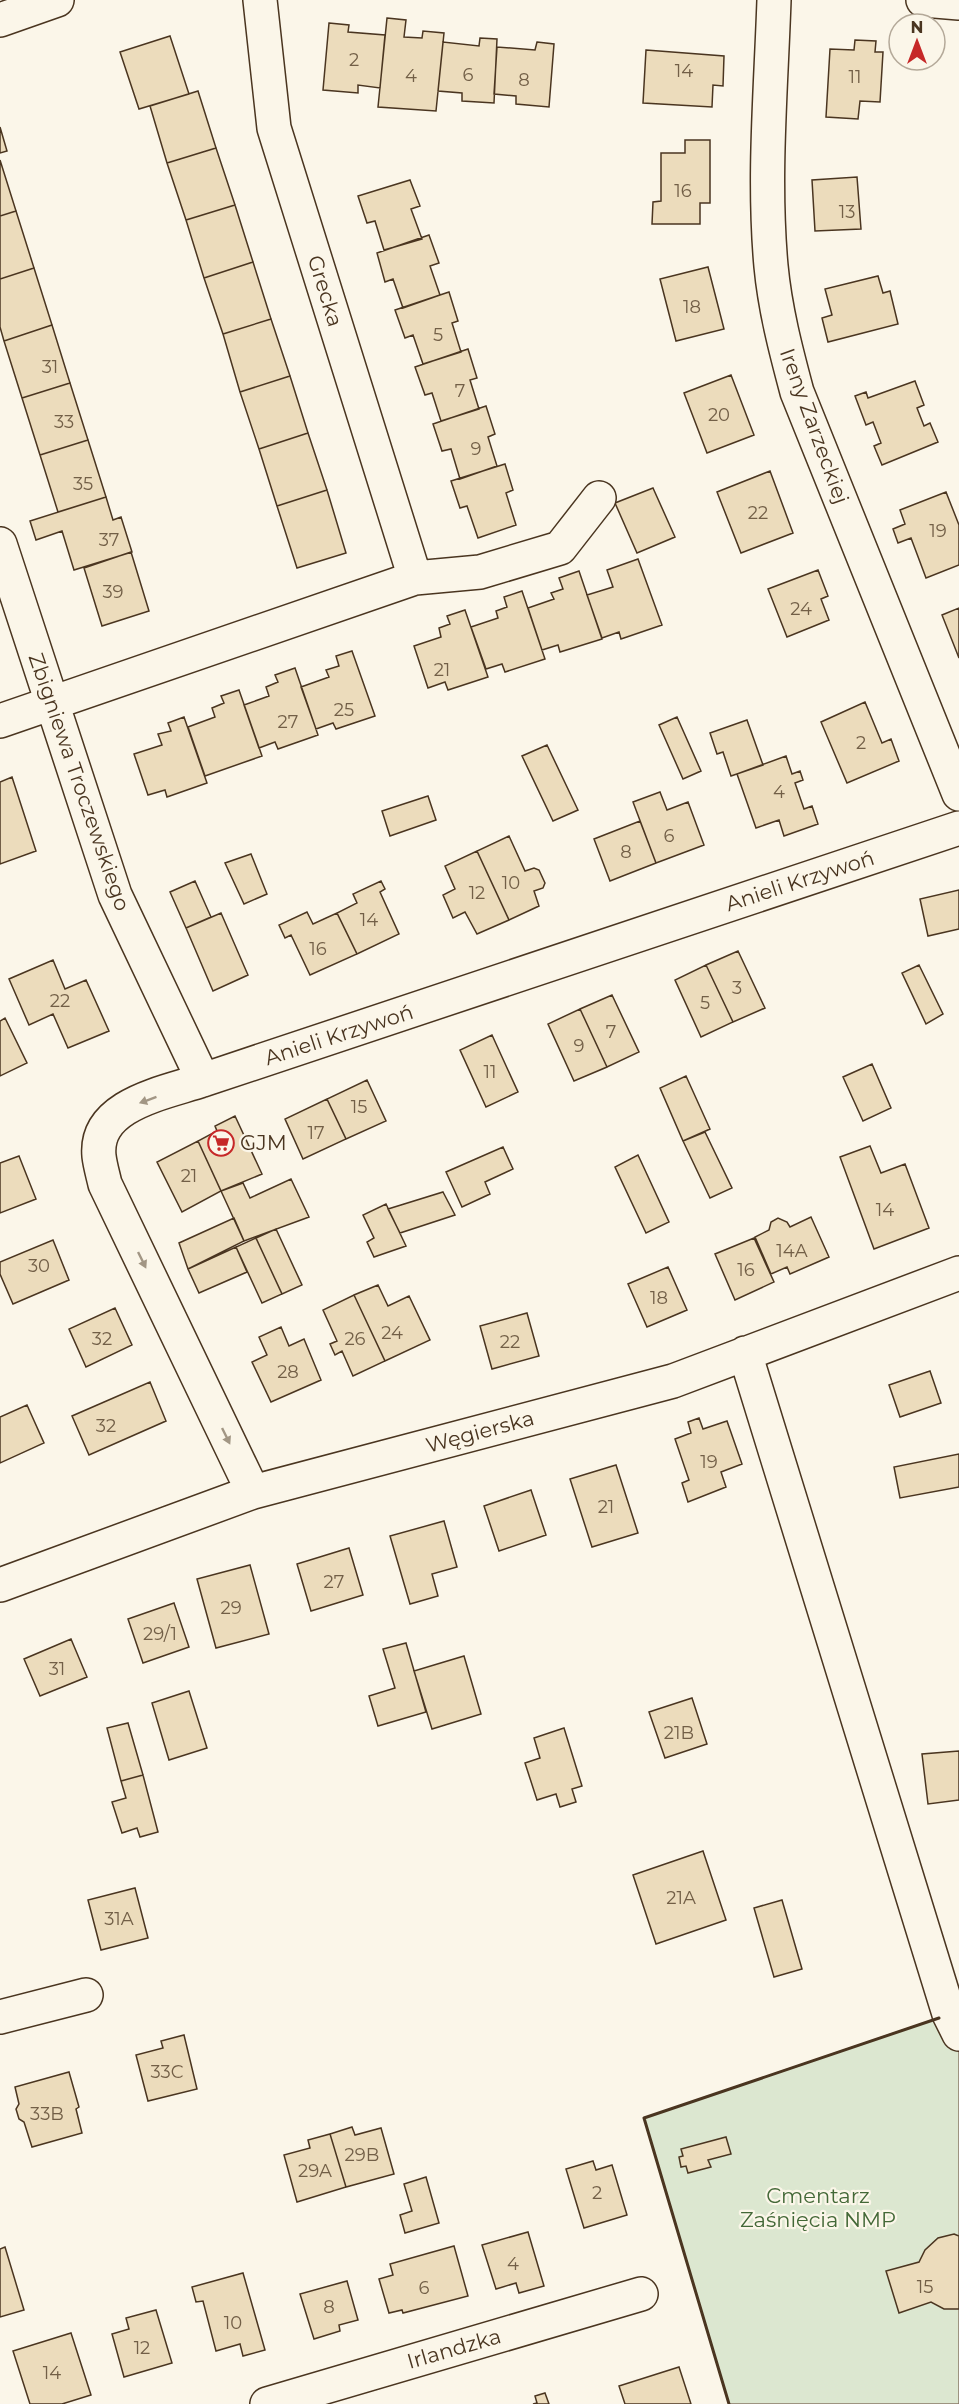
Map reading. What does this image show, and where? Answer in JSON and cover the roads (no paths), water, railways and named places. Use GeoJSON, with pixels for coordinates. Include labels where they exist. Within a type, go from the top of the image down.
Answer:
{"type":"FeatureCollection","features":[{"type":"Feature","properties":{"kind":"street"},"geometry":{"type":"LineString","coordinates":[[0,20],[57,0]]}},
{"type":"Feature","properties":{"kind":"street","name":"Grecka"},"geometry":{"type":"LineString","coordinates":[[260,0],[274,128],[415,578]]}},
{"type":"Feature","properties":{"kind":"street","name":"Ireny Zarzeckiej"},"geometry":{"type":"LineString","coordinates":[[774,0],[767,196],[771,268],[783,339],[797,392],[959,794]]}},
{"type":"Feature","properties":{"kind":"street"},"geometry":{"type":"LineString","coordinates":[[923,0],[959,3]]}},
{"type":"Feature","properties":{"kind":"street"},"geometry":{"type":"LineString","coordinates":[[0,721],[415,578],[480,572],[560,549],[599,498]]}},
{"type":"Feature","properties":{"kind":"street","name":"Zbigniewa Troczewskiego"},"geometry":{"type":"LineString","coordinates":[[0,544],[115,895],[203,1080]]}},
{"type":"Feature","properties":{"kind":"street","name":"Anieli Krzywoń"},"geometry":{"type":"LineString","coordinates":[[253,1492],[105,1184],[99,1155],[104,1128],[121,1110],[203,1080],[959,828]]}},
{"type":"Feature","properties":{"kind":"street","name":"Węgierska"},"geometry":{"type":"LineString","coordinates":[[0,1585],[253,1492],[673,1381],[959,1273]]}},
{"type":"Feature","properties":{"kind":"street"},"geometry":{"type":"LineString","coordinates":[[745,1353],[954,2024]]}},
{"type":"Feature","properties":{"kind":"street"},"geometry":{"type":"LineString","coordinates":[[0,2017],[86,1995]]}},
{"type":"Feature","properties":{"kind":"street","name":"Irlandzka"},"geometry":{"type":"LineString","coordinates":[[267,2404],[641,2294]]}},
{"type":"Feature","properties":{"kind":"place","name":"GJM"},"geometry":{"type":"Point","coordinates":[221,1143]}},
{"type":"Feature","properties":{"kind":"park label","name":"Cmentarz Zaśnięcia NMP"},"geometry":{"type":"Point","coordinates":[818,2208]}}]}
